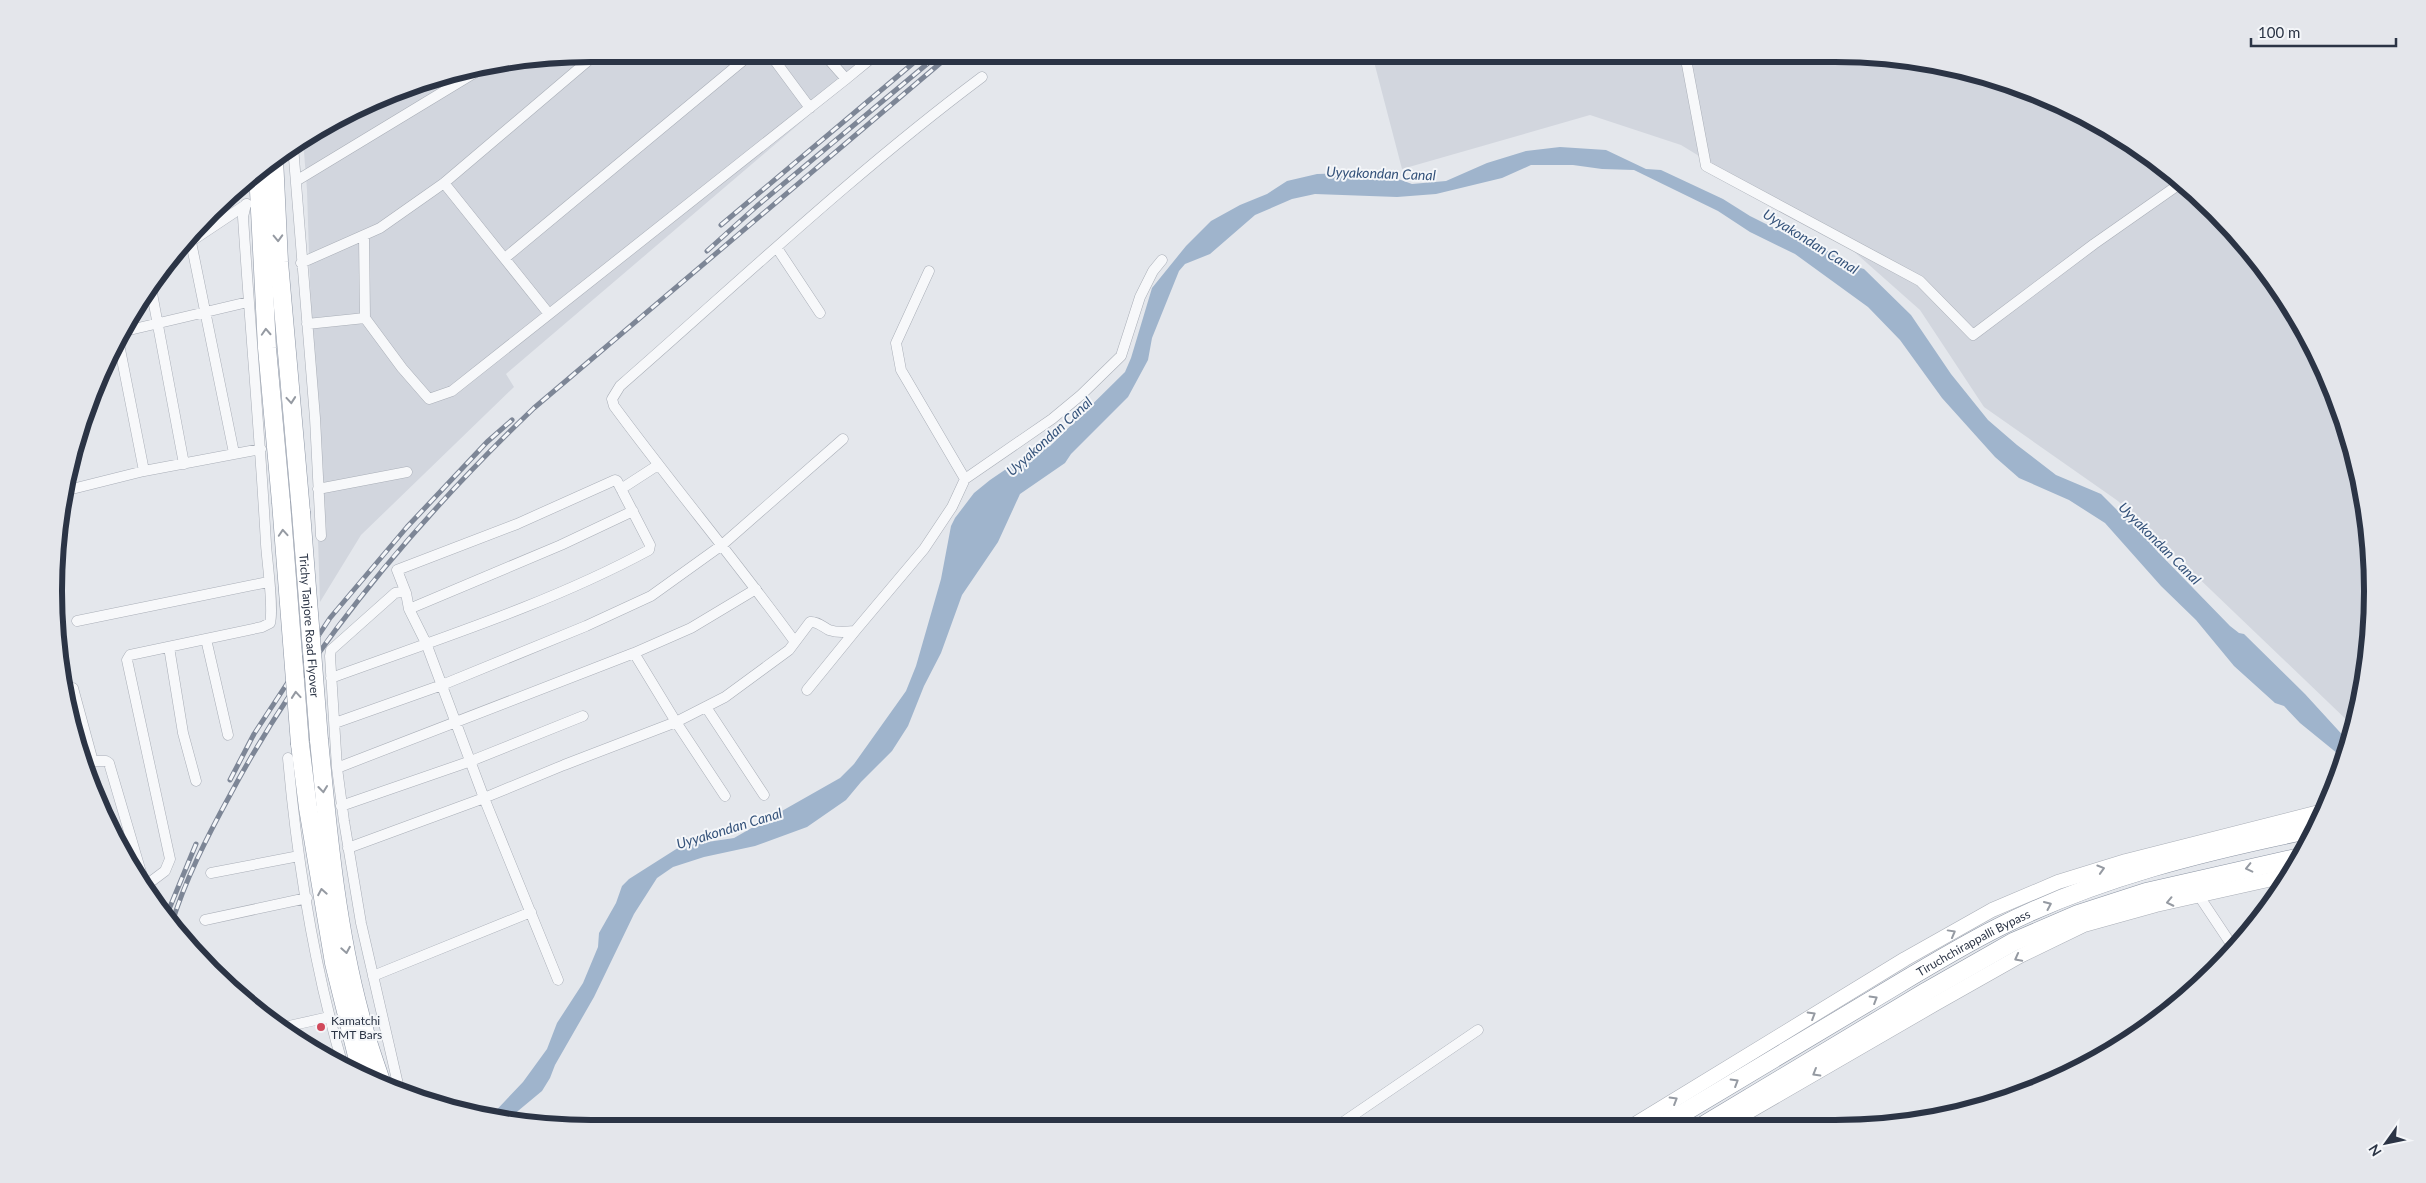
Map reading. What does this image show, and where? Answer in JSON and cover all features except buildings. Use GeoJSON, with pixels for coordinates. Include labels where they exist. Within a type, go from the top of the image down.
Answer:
{"type":"FeatureCollection","features":[{"type":"Feature","properties":{"kind":"highway","name":"Trichy Tanjore Road Flyover"},"geometry":{"type":"LineString","coordinates":[[274,168],[279,262],[328,839],[350,975],[360,1016],[379,1076]]}},
{"type":"Feature","properties":{"kind":"highway","name":"Trichy Tanjore Road Flyover"},"geometry":{"type":"LineString","coordinates":[[256,183],[252,201],[260,231],[288,604],[306,799],[334,963],[360,1067]]}},
{"type":"Feature","properties":{"kind":"highway","name":"Tiruchchirappalli Bypass"},"geometry":{"type":"LineString","coordinates":[[1673,1120],[1917,973],[1999,926],[2067,897],[2133,873],[2250,842],[2306,830]]}},
{"type":"Feature","properties":{"kind":"highway","name":"Tiruchchirappalli Bypass"},"geometry":{"type":"LineString","coordinates":[[1712,1120],[1927,991],[2013,942],[2078,914],[2146,892],[2291,859]]}},
{"type":"Feature","properties":{"kind":"street"},"geometry":{"type":"LineString","coordinates":[[301,263],[380,228],[444,183],[586,62]]}},
{"type":"Feature","properties":{"kind":"street"},"geometry":{"type":"LineString","coordinates":[[505,258],[741,62]]}},
{"type":"Feature","properties":{"kind":"street"},"geometry":{"type":"LineString","coordinates":[[776,62],[810,108]]}},
{"type":"Feature","properties":{"kind":"street"},"geometry":{"type":"LineString","coordinates":[[831,62],[846,79]]}},
{"type":"Feature","properties":{"kind":"street"},"geometry":{"type":"LineString","coordinates":[[364,236],[364,318],[402,368],[429,399],[452,391],[867,62]]}},
{"type":"Feature","properties":{"kind":"street"},"geometry":{"type":"LineString","coordinates":[[1686,62],[1706,166],[1920,281],[1973,335],[2094,244],[2175,187]]}},
{"type":"Feature","properties":{"kind":"street"},"geometry":{"type":"LineString","coordinates":[[795,642],[756,588],[658,465],[614,406],[612,399],[615,392],[777,248],[907,135],[982,77]]}},
{"type":"Feature","properties":{"kind":"street"},"geometry":{"type":"LineString","coordinates":[[296,181],[465,79]]}},
{"type":"Feature","properties":{"kind":"street"},"geometry":{"type":"LineString","coordinates":[[293,155],[315,418],[321,536]]}},
{"type":"Feature","properties":{"kind":"street"},"geometry":{"type":"LineString","coordinates":[[444,183],[549,314]]}},
{"type":"Feature","properties":{"kind":"street"},"geometry":{"type":"LineString","coordinates":[[213,222],[252,201]]}},
{"type":"Feature","properties":{"kind":"street"},"geometry":{"type":"LineString","coordinates":[[150,882],[166,871],[170,859],[127,660],[130,655],[262,627],[270,623],[272,614],[268,582],[261,448],[248,302],[243,217],[252,201]]}},
{"type":"Feature","properties":{"kind":"street"},"geometry":{"type":"LineString","coordinates":[[192,246],[234,453]]}},
{"type":"Feature","properties":{"kind":"street"},"geometry":{"type":"LineString","coordinates":[[777,248],[820,313]]}},
{"type":"Feature","properties":{"kind":"street"},"geometry":{"type":"LineString","coordinates":[[807,690],[924,549],[952,507],[965,479],[1052,419],[1081,396],[1121,356],[1140,298],[1153,271],[1162,260]]}},
{"type":"Feature","properties":{"kind":"street"},"geometry":{"type":"LineString","coordinates":[[929,270],[896,344],[897,357],[901,370],[965,479]]}},
{"type":"Feature","properties":{"kind":"street"},"geometry":{"type":"LineString","coordinates":[[153,297],[184,464]]}},
{"type":"Feature","properties":{"kind":"street"},"geometry":{"type":"LineString","coordinates":[[131,330],[158,325],[206,310],[248,302]]}},
{"type":"Feature","properties":{"kind":"street"},"geometry":{"type":"LineString","coordinates":[[307,324],[364,318]]}},
{"type":"Feature","properties":{"kind":"street"},"geometry":{"type":"LineString","coordinates":[[120,352],[144,471]]}},
{"type":"Feature","properties":{"kind":"street"},"geometry":{"type":"LineString","coordinates":[[334,723],[442,685],[586,626],[651,596],[722,545],[843,439]]}},
{"type":"Feature","properties":{"kind":"street"},"geometry":{"type":"LineString","coordinates":[[73,490],[144,471],[261,448]]}},
{"type":"Feature","properties":{"kind":"street"},"geometry":{"type":"LineString","coordinates":[[621,489],[658,465]]}},
{"type":"Feature","properties":{"kind":"street"},"geometry":{"type":"LineString","coordinates":[[318,489],[407,472]]}},
{"type":"Feature","properties":{"kind":"street"},"geometry":{"type":"LineString","coordinates":[[332,678],[426,643],[523,607],[618,566],[649,550],[650,545],[615,480],[517,524],[397,570],[410,609],[426,643],[484,798],[558,980]]}},
{"type":"Feature","properties":{"kind":"street"},"geometry":{"type":"LineString","coordinates":[[410,609],[561,546],[633,511]]}},
{"type":"Feature","properties":{"kind":"street"},"geometry":{"type":"LineString","coordinates":[[77,621],[268,582]]}},
{"type":"Feature","properties":{"kind":"street"},"geometry":{"type":"LineString","coordinates":[[337,768],[634,653],[692,628],[756,588]]}},
{"type":"Feature","properties":{"kind":"street"},"geometry":{"type":"LineString","coordinates":[[398,1083],[360,923],[348,848],[337,768],[331,650],[395,593],[406,593]]}},
{"type":"Feature","properties":{"kind":"street"},"geometry":{"type":"LineString","coordinates":[[348,848],[484,798],[676,722],[725,697],[770,665],[789,650],[810,622],[814,621],[831,630],[843,633],[855,631]]}},
{"type":"Feature","properties":{"kind":"street"},"geometry":{"type":"LineString","coordinates":[[206,638],[228,735]]}},
{"type":"Feature","properties":{"kind":"street"},"geometry":{"type":"LineString","coordinates":[[168,647],[183,733],[196,781]]}},
{"type":"Feature","properties":{"kind":"street"},"geometry":{"type":"LineString","coordinates":[[634,653],[676,722],[725,796]]}},
{"type":"Feature","properties":{"kind":"street"},"geometry":{"type":"LineString","coordinates":[[73,688],[92,758],[94,761],[106,761],[108,764],[138,864]]}},
{"type":"Feature","properties":{"kind":"street"},"geometry":{"type":"LineString","coordinates":[[706,707],[764,794]]}},
{"type":"Feature","properties":{"kind":"street"},"geometry":{"type":"LineString","coordinates":[[342,806],[471,760],[583,716]]}},
{"type":"Feature","properties":{"kind":"street"},"geometry":{"type":"LineString","coordinates":[[288,758],[299,856],[337,1055]]}},
{"type":"Feature","properties":{"kind":"street"},"geometry":{"type":"LineString","coordinates":[[1642,1120],[1905,959],[1992,910],[2058,882],[2126,861],[2314,813]]}},
{"type":"Feature","properties":{"kind":"street"},"geometry":{"type":"LineString","coordinates":[[211,873],[299,856]]}},
{"type":"Feature","properties":{"kind":"street"},"geometry":{"type":"LineString","coordinates":[[1735,1120],[1935,1004],[2084,925],[2279,878]]}},
{"type":"Feature","properties":{"kind":"street"},"geometry":{"type":"LineString","coordinates":[[2199,896],[2229,943]]}},
{"type":"Feature","properties":{"kind":"street"},"geometry":{"type":"LineString","coordinates":[[205,920],[307,898]]}},
{"type":"Feature","properties":{"kind":"street"},"geometry":{"type":"LineString","coordinates":[[373,976],[531,912]]}},
{"type":"Feature","properties":{"kind":"street"},"geometry":{"type":"LineString","coordinates":[[290,1026],[329,1017]]}},
{"type":"Feature","properties":{"kind":"street"},"geometry":{"type":"LineString","coordinates":[[1346,1120],[1478,1030]]}},
{"type":"Feature","properties":{"kind":"shaded area"},"geometry":{"type":"Polygon","coordinates":[[[592,62],[872,62],[506,374],[514,387],[361,535],[320,602],[307,190],[304,148],[327,133],[389,103],[421,91],[488,73],[522,67],[592,62]]]}},
{"type":"Feature","properties":{"kind":"shaded area"},"geometry":{"type":"Polygon","coordinates":[[[1374,62],[1834,62],[1904,67],[1938,73],[2005,91],[2037,103],[2099,133],[2157,172],[2209,217],[2232,243],[2254,269],[2293,327],[2323,389],[2335,421],[2353,488],[2359,522],[2362,557],[2364,592],[2359,661],[2347,720],[2118,501],[1984,407],[1920,310],[1850,248],[1681,145],[1590,115],[1402,169],[1374,62]]]}},
{"type":"Feature","properties":{"kind":"water","name":"Uyyakondan Canal"},"geometry":{"type":"Polygon","coordinates":[[[1560,147],[1606,150],[1646,169],[1661,170],[1723,199],[1750,216],[1782,232],[1813,242],[1850,265],[1864,269],[1911,315],[1951,374],[1988,420],[2056,475],[2101,494],[2125,518],[2130,519],[2157,551],[2230,626],[2239,633],[2244,634],[2305,694],[2343,735],[2337,754],[2300,723],[2284,706],[2275,703],[2234,666],[2196,620],[2161,586],[2105,523],[2069,500],[2019,478],[1995,457],[1942,398],[1900,340],[1868,307],[1795,254],[1750,232],[1718,211],[1634,170],[1602,169],[1573,165],[1531,165],[1502,178],[1436,194],[1397,197],[1315,194],[1292,199],[1255,215],[1210,254],[1185,264],[1179,271],[1152,338],[1148,360],[1128,397],[1071,454],[1065,463],[1020,494],[998,542],[962,595],[941,653],[924,686],[908,726],[892,751],[846,800],[807,827],[755,846],[704,857],[673,867],[657,878],[634,914],[594,997],[542,1091],[514,1115],[495,1111],[523,1082],[547,1049],[557,1023],[583,983],[598,947],[599,933],[616,903],[622,886],[629,879],[681,846],[734,838],[840,778],[854,764],[906,691],[916,666],[941,579],[951,526],[955,518],[974,493],[990,480],[1021,459],[1050,446],[1125,372],[1152,288],[1186,246],[1211,221],[1240,205],[1267,194],[1287,181],[1317,174],[1379,172],[1412,184],[1446,181],[1487,163],[1526,151],[1560,147]]]}},
{"type":"Feature","properties":{"kind":"railway"},"geometry":{"type":"LineString","coordinates":[[721,225],[915,62]]}},
{"type":"Feature","properties":{"kind":"railway"},"geometry":{"type":"LineString","coordinates":[[707,251],[757,206],[929,62]]}},
{"type":"Feature","properties":{"kind":"railway"},"geometry":{"type":"LineString","coordinates":[[174,917],[190,875],[230,795],[294,689],[329,638],[367,590],[447,496],[534,408],[942,62]]}},
{"type":"Feature","properties":{"kind":"railway"},"geometry":{"type":"LineString","coordinates":[[230,780],[254,734],[330,618],[407,527],[487,442],[512,420]]}},
{"type":"Feature","properties":{"kind":"railway"},"geometry":{"type":"LineString","coordinates":[[169,910],[196,844]]}},
{"type":"Feature","properties":{"kind":"place","name":"Kamatchi TMT Bars"},"geometry":{"type":"Point","coordinates":[321,1027]}}]}
